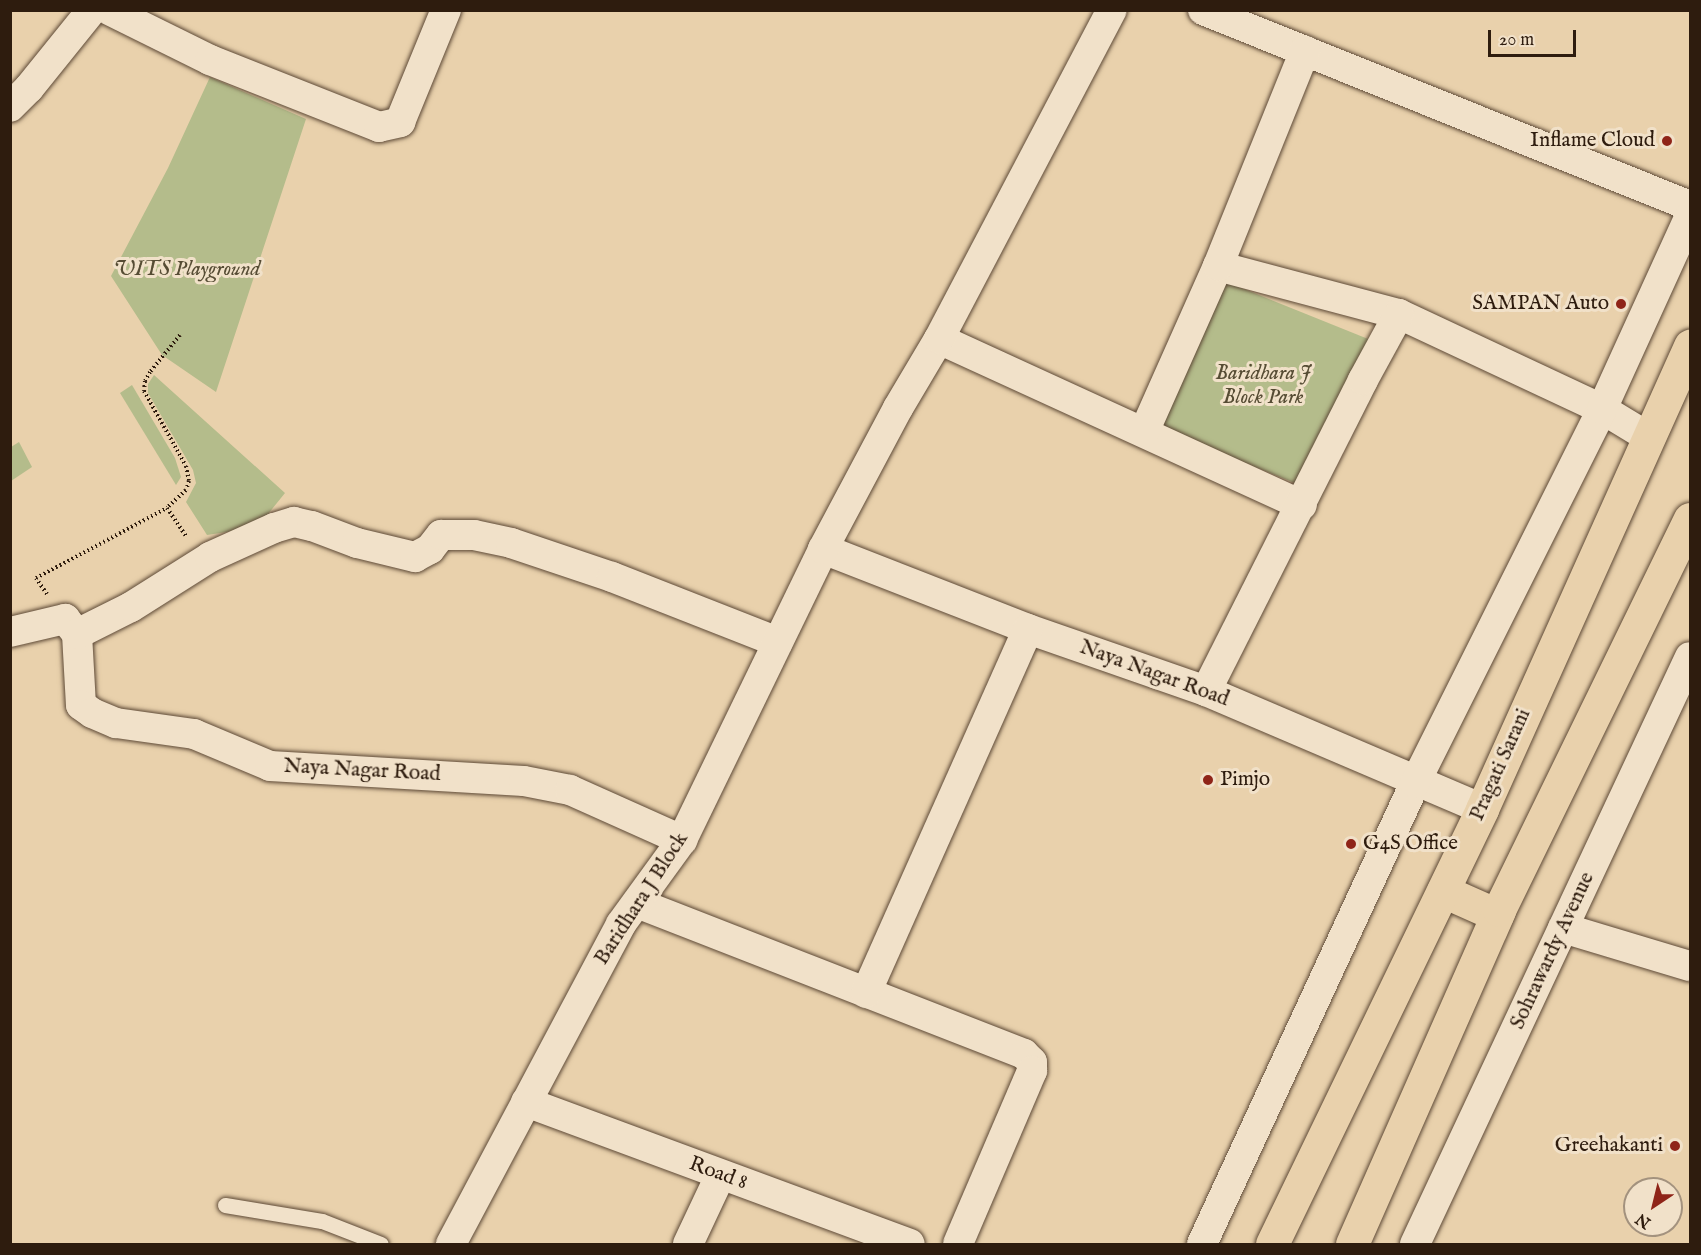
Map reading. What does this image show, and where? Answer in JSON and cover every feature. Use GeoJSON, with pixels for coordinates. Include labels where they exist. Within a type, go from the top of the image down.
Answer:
{"type":"FeatureCollection","features":[{"type":"Feature","properties":{"kind":"main road","name":"Pragati Sarani"},"geometry":{"type":"LineString","coordinates":[[1272,1245],[1482,809],[1690,346]]}},
{"type":"Feature","properties":{"kind":"main road"},"geometry":{"type":"LineString","coordinates":[[1352,1245],[1497,915],[1690,519]]}},
{"type":"Feature","properties":{"kind":"main road"},"geometry":{"type":"LineString","coordinates":[[1443,891],[1497,915]]}},
{"type":"Feature","properties":{"kind":"street"},"geometry":{"type":"LineString","coordinates":[[10,107],[29,88],[92,10]]}},
{"type":"Feature","properties":{"kind":"street"},"geometry":{"type":"LineString","coordinates":[[111,11],[210,60],[379,127],[400,122],[446,10]]}},
{"type":"Feature","properties":{"kind":"street","name":"Baridhara J Block"},"geometry":{"type":"LineString","coordinates":[[451,1245],[621,924],[682,840],[823,549],[898,408],[939,339],[1112,10]]}},
{"type":"Feature","properties":{"kind":"street"},"geometry":{"type":"LineString","coordinates":[[1203,10],[1690,206]]}},
{"type":"Feature","properties":{"kind":"street"},"geometry":{"type":"LineString","coordinates":[[1144,432],[1218,266],[1305,51]]}},
{"type":"Feature","properties":{"kind":"street"},"geometry":{"type":"LineString","coordinates":[[1202,1245],[1415,783],[1602,409],[1690,216]]}},
{"type":"Feature","properties":{"kind":"street"},"geometry":{"type":"LineString","coordinates":[[1218,266],[1399,314],[1602,409],[1648,437]]}},
{"type":"Feature","properties":{"kind":"street"},"geometry":{"type":"LineString","coordinates":[[1206,691],[1302,505],[1363,380],[1399,314]]}},
{"type":"Feature","properties":{"kind":"street"},"geometry":{"type":"LineString","coordinates":[[939,339],[1302,505]]}},
{"type":"Feature","properties":{"kind":"street"},"geometry":{"type":"LineString","coordinates":[[10,632],[71,626],[131,608],[202,562],[274,528],[294,522],[312,526],[357,543],[415,557],[430,549],[441,535],[474,535],[512,543],[612,577],[778,642]]}},
{"type":"Feature","properties":{"kind":"street","name":"Naya Nagar Road"},"geometry":{"type":"LineString","coordinates":[[823,549],[1028,629],[1206,691],[1415,783],[1482,809]]}},
{"type":"Feature","properties":{"kind":"street","name":"Naya Nagar Road"},"geometry":{"type":"LineString","coordinates":[[71,626],[81,705],[85,710],[116,723],[194,734],[270,766],[524,781],[570,790],[682,840]]}},
{"type":"Feature","properties":{"kind":"street"},"geometry":{"type":"LineString","coordinates":[[866,993],[1028,629]]}},
{"type":"Feature","properties":{"kind":"street","name":"Sohrawardy Avenue"},"geometry":{"type":"LineString","coordinates":[[1415,1245],[1690,657]]}},
{"type":"Feature","properties":{"kind":"street"},"geometry":{"type":"LineString","coordinates":[[637,903],[1024,1054],[1032,1062],[1032,1071],[958,1245]]}},
{"type":"Feature","properties":{"kind":"street"},"geometry":{"type":"LineString","coordinates":[[1563,928],[1690,966]]}},
{"type":"Feature","properties":{"kind":"street","name":"Road 8"},"geometry":{"type":"LineString","coordinates":[[526,1102],[910,1245]]}},
{"type":"Feature","properties":{"kind":"street"},"geometry":{"type":"LineString","coordinates":[[688,1245],[720,1176]]}},
{"type":"Feature","properties":{"kind":"lane"},"geometry":{"type":"LineString","coordinates":[[225,1205],[322,1221],[381,1245]]}},
{"type":"Feature","properties":{"kind":"path"},"geometry":{"type":"LineString","coordinates":[[71,626],[36,578],[167,508],[181,497],[189,482],[186,466],[144,391],[145,381],[180,335]]}},
{"type":"Feature","properties":{"kind":"path"},"geometry":{"type":"LineString","coordinates":[[167,508],[202,562]]}},
{"type":"Feature","properties":{"kind":"green space","name":"UITS Playground"},"geometry":{"type":"Polygon","coordinates":[[[210,77],[306,119],[216,392],[162,355],[111,276],[168,168],[210,77]]]}},
{"type":"Feature","properties":{"kind":"green space","name":"Baridhara J Block Park"},"geometry":{"type":"Polygon","coordinates":[[[1222,280],[1373,341],[1313,490],[1162,429],[1222,280]]]}},
{"type":"Feature","properties":{"kind":"green space"},"geometry":{"type":"Polygon","coordinates":[[[154,375],[285,493],[264,519],[233,531],[207,535],[186,502],[196,483],[193,470],[148,393],[148,384],[154,375]]]}},
{"type":"Feature","properties":{"kind":"green space"},"geometry":{"type":"Polygon","coordinates":[[[132,385],[175,458],[181,477],[176,485],[120,393],[132,385]]]}},
{"type":"Feature","properties":{"kind":"green space"},"geometry":{"type":"Polygon","coordinates":[[[19,442],[32,467],[11,481],[11,447],[19,442]]]}},
{"type":"Feature","properties":{"kind":"place","name":"Inflame Cloud"},"geometry":{"type":"Point","coordinates":[1667,141]}},
{"type":"Feature","properties":{"kind":"place","name":"SAMPAN Auto"},"geometry":{"type":"Point","coordinates":[1621,304]}},
{"type":"Feature","properties":{"kind":"place","name":"Pimjo"},"geometry":{"type":"Point","coordinates":[1208,780]}},
{"type":"Feature","properties":{"kind":"place","name":"G4S Office"},"geometry":{"type":"Point","coordinates":[1351,844]}},
{"type":"Feature","properties":{"kind":"place","name":"Greehakanti"},"geometry":{"type":"Point","coordinates":[1675,1146]}}]}
